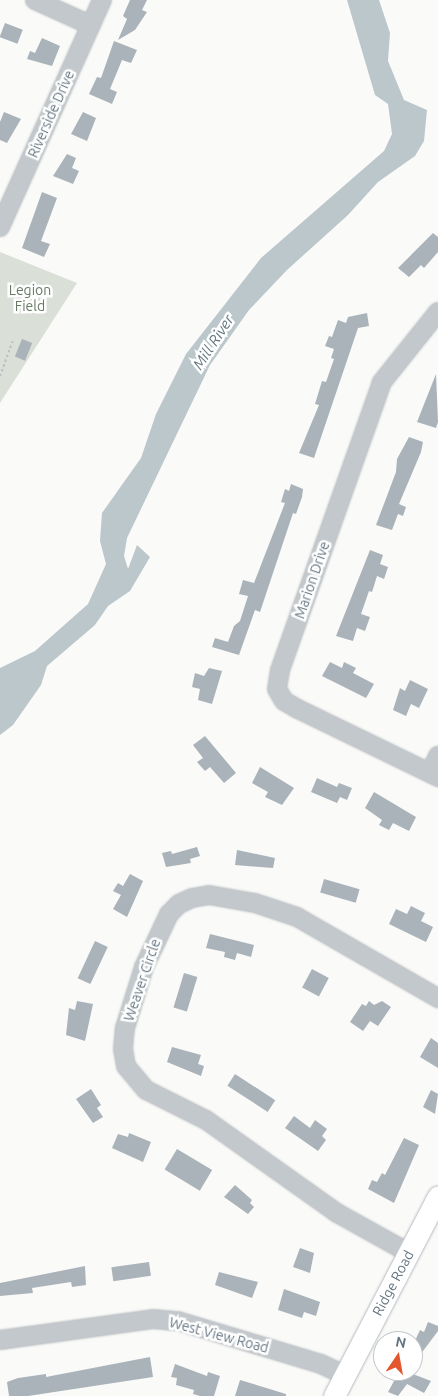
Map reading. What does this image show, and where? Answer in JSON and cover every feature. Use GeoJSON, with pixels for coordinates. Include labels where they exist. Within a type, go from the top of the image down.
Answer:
{"type":"FeatureCollection","features":[{"type":"Feature","properties":{"kind":"main road","name":"Ridge Road"},"geometry":{"type":"LineString","coordinates":[[334,1396],[438,1196]]}},
{"type":"Feature","properties":{"kind":"street"},"geometry":{"type":"LineString","coordinates":[[34,0],[90,25]]}},
{"type":"Feature","properties":{"kind":"street","name":"Riverside Drive"},"geometry":{"type":"LineString","coordinates":[[0,228],[102,0]]}},
{"type":"Feature","properties":{"kind":"street","name":"Marion Drive"},"geometry":{"type":"LineString","coordinates":[[434,775],[298,709],[284,701],[278,689],[280,670],[382,382],[438,312]]}},
{"type":"Feature","properties":{"kind":"street"},"geometry":{"type":"LineString","coordinates":[[434,775],[438,756]]}},
{"type":"Feature","properties":{"kind":"street","name":"Weaver Circle"},"geometry":{"type":"LineString","coordinates":[[409,1253],[337,1213],[206,1120],[146,1090],[126,1066],[123,1049],[125,1028],[144,967],[170,914],[179,904],[192,898],[208,895],[255,903],[297,917],[438,998]]}},
{"type":"Feature","properties":{"kind":"street","name":"West View Road"},"geometry":{"type":"LineString","coordinates":[[0,1340],[153,1319],[178,1320],[321,1364],[345,1375]]}},
{"type":"Feature","properties":{"kind":"path"},"geometry":{"type":"LineString","coordinates":[[0,376],[13,341]]}},
{"type":"Feature","properties":{"kind":"green space","name":"Legion Field"},"geometry":{"type":"Polygon","coordinates":[[[0,252],[77,283],[0,403],[0,252]]]}},
{"type":"Feature","properties":{"kind":"water","name":"Mill River"},"geometry":{"type":"Polygon","coordinates":[[[347,0],[379,0],[390,33],[388,61],[404,100],[427,110],[424,141],[415,156],[378,182],[348,215],[287,270],[249,310],[210,365],[127,538],[124,556],[128,569],[137,545],[150,557],[130,591],[108,606],[95,625],[47,666],[41,685],[13,725],[0,735],[0,668],[35,651],[88,604],[106,564],[100,541],[102,513],[141,458],[156,414],[186,354],[261,258],[384,151],[392,134],[388,104],[375,95],[347,0]]]}},
{"type":"Feature","properties":{"kind":"building"},"geometry":{"type":"Polygon","coordinates":[[[130,0],[147,0],[142,10],[147,12],[135,30],[118,40],[127,19],[123,16],[130,0]]]}},
{"type":"Feature","properties":{"kind":"building"},"geometry":{"type":"Polygon","coordinates":[[[5,23],[23,30],[17,44],[0,37],[5,23]]]}},
{"type":"Feature","properties":{"kind":"building"},"geometry":{"type":"Polygon","coordinates":[[[42,38],[60,46],[52,66],[27,59],[30,51],[35,53],[42,38]]]}},
{"type":"Feature","properties":{"kind":"building"},"geometry":{"type":"Polygon","coordinates":[[[114,41],[137,50],[131,63],[122,60],[110,89],[117,92],[112,104],[89,94],[97,77],[101,78],[114,41]]]}},
{"type":"Feature","properties":{"kind":"building"},"geometry":{"type":"Polygon","coordinates":[[[4,112],[21,119],[7,143],[0,140],[0,122],[4,112]]]}},
{"type":"Feature","properties":{"kind":"building"},"geometry":{"type":"Polygon","coordinates":[[[83,112],[96,118],[87,141],[71,134],[83,112]]]}},
{"type":"Feature","properties":{"kind":"building"},"geometry":{"type":"Polygon","coordinates":[[[67,154],[76,158],[72,168],[79,171],[73,184],[53,176],[67,154]]]}},
{"type":"Feature","properties":{"kind":"building"},"geometry":{"type":"Polygon","coordinates":[[[42,192],[57,198],[41,241],[50,244],[44,257],[22,248],[42,192]]]}},
{"type":"Feature","properties":{"kind":"building"},"geometry":{"type":"Polygon","coordinates":[[[433,233],[438,237],[438,252],[424,268],[421,265],[409,277],[398,268],[433,233]]]}},
{"type":"Feature","properties":{"kind":"building"},"geometry":{"type":"Polygon","coordinates":[[[367,313],[369,326],[358,328],[314,458],[299,453],[319,405],[315,404],[322,381],[326,382],[334,359],[331,358],[334,349],[325,346],[329,336],[332,337],[338,320],[346,323],[348,317],[367,313]]]}},
{"type":"Feature","properties":{"kind":"building"},"geometry":{"type":"Polygon","coordinates":[[[22,339],[32,343],[25,361],[15,357],[22,339]]]}},
{"type":"Feature","properties":{"kind":"building"},"geometry":{"type":"Polygon","coordinates":[[[436,374],[438,422],[436,428],[417,422],[436,374]]]}},
{"type":"Feature","properties":{"kind":"building"},"geometry":{"type":"Polygon","coordinates":[[[409,437],[423,442],[421,452],[399,504],[406,507],[403,516],[398,514],[392,530],[376,525],[396,472],[397,459],[409,437]]]}},
{"type":"Feature","properties":{"kind":"building"},"geometry":{"type":"Polygon","coordinates":[[[291,484],[303,489],[302,497],[296,514],[293,513],[260,612],[255,610],[239,655],[212,647],[215,638],[228,642],[234,626],[240,621],[248,596],[239,594],[243,580],[254,583],[285,503],[281,502],[285,489],[289,491],[291,484]]]}},
{"type":"Feature","properties":{"kind":"building"},"geometry":{"type":"Polygon","coordinates":[[[370,550],[383,555],[380,564],[388,567],[384,579],[377,576],[372,592],[369,591],[361,614],[370,617],[365,631],[357,628],[353,641],[336,636],[370,550]]]}},
{"type":"Feature","properties":{"kind":"building"},"geometry":{"type":"Polygon","coordinates":[[[330,662],[342,668],[344,662],[356,668],[353,673],[374,684],[366,698],[322,676],[330,662]]]}},
{"type":"Feature","properties":{"kind":"building"},"geometry":{"type":"Polygon","coordinates":[[[209,668],[222,671],[212,704],[198,700],[200,689],[192,687],[195,673],[204,676],[209,668]]]}},
{"type":"Feature","properties":{"kind":"building"},"geometry":{"type":"Polygon","coordinates":[[[410,680],[428,689],[419,708],[411,704],[406,716],[393,710],[400,688],[405,691],[410,680]]]}},
{"type":"Feature","properties":{"kind":"building"},"geometry":{"type":"Polygon","coordinates":[[[205,736],[236,773],[224,783],[210,767],[205,771],[197,762],[203,758],[193,745],[205,736]]]}},
{"type":"Feature","properties":{"kind":"building"},"geometry":{"type":"Polygon","coordinates":[[[260,767],[294,788],[282,805],[265,797],[268,792],[252,783],[260,767]]]}},
{"type":"Feature","properties":{"kind":"building"},"geometry":{"type":"Polygon","coordinates":[[[317,778],[337,787],[339,783],[352,788],[347,800],[340,797],[337,803],[311,792],[317,778]]]}},
{"type":"Feature","properties":{"kind":"building"},"geometry":{"type":"Polygon","coordinates":[[[374,792],[416,817],[409,831],[393,823],[389,830],[379,825],[382,820],[365,808],[374,792]]]}},
{"type":"Feature","properties":{"kind":"building"},"geometry":{"type":"Polygon","coordinates":[[[197,847],[200,856],[190,859],[191,863],[166,867],[162,853],[171,851],[172,854],[197,847]]]}},
{"type":"Feature","properties":{"kind":"building"},"geometry":{"type":"Polygon","coordinates":[[[237,850],[275,858],[273,868],[235,865],[237,850]]]}},
{"type":"Feature","properties":{"kind":"building"},"geometry":{"type":"Polygon","coordinates":[[[130,874],[143,881],[127,917],[113,909],[121,895],[113,891],[118,883],[123,886],[130,874]]]}},
{"type":"Feature","properties":{"kind":"building"},"geometry":{"type":"Polygon","coordinates":[[[324,879],[360,889],[356,903],[320,892],[324,879]]]}},
{"type":"Feature","properties":{"kind":"building"},"geometry":{"type":"Polygon","coordinates":[[[411,906],[425,913],[421,921],[433,927],[426,942],[389,924],[396,909],[407,914],[411,906]]]}},
{"type":"Feature","properties":{"kind":"building"},"geometry":{"type":"Polygon","coordinates":[[[210,934],[254,945],[251,957],[237,953],[235,960],[224,957],[225,952],[206,948],[210,934]]]}},
{"type":"Feature","properties":{"kind":"building"},"geometry":{"type":"Polygon","coordinates":[[[95,941],[108,947],[90,984],[78,978],[95,941]]]}},
{"type":"Feature","properties":{"kind":"building"},"geometry":{"type":"Polygon","coordinates":[[[312,969],[329,978],[319,996],[302,988],[312,969]]]}},
{"type":"Feature","properties":{"kind":"building"},"geometry":{"type":"Polygon","coordinates":[[[184,973],[197,977],[187,1012],[173,1007],[184,973]]]}},
{"type":"Feature","properties":{"kind":"building"},"geometry":{"type":"Polygon","coordinates":[[[77,1001],[93,1004],[85,1041],[66,1035],[69,1008],[75,1010],[77,1001]]]}},
{"type":"Feature","properties":{"kind":"building"},"geometry":{"type":"Polygon","coordinates":[[[369,1001],[374,1005],[382,1001],[391,1007],[378,1026],[370,1021],[363,1031],[350,1022],[362,1004],[366,1006],[369,1001]]]}},
{"type":"Feature","properties":{"kind":"building"},"geometry":{"type":"Polygon","coordinates":[[[431,1038],[438,1043],[438,1068],[420,1057],[431,1038]]]}},
{"type":"Feature","properties":{"kind":"building"},"geometry":{"type":"Polygon","coordinates":[[[172,1047],[201,1055],[198,1064],[204,1066],[201,1076],[167,1062],[172,1047]]]}},
{"type":"Feature","properties":{"kind":"building"},"geometry":{"type":"Polygon","coordinates":[[[235,1074],[275,1100],[268,1112],[227,1086],[235,1074]]]}},
{"type":"Feature","properties":{"kind":"building"},"geometry":{"type":"Polygon","coordinates":[[[91,1089],[101,1105],[97,1108],[103,1117],[93,1123],[76,1099],[91,1089]]]}},
{"type":"Feature","properties":{"kind":"building"},"geometry":{"type":"Polygon","coordinates":[[[431,1090],[438,1094],[435,1114],[423,1107],[431,1090]]]}},
{"type":"Feature","properties":{"kind":"building"},"geometry":{"type":"Polygon","coordinates":[[[294,1116],[310,1128],[315,1120],[327,1129],[322,1136],[326,1140],[318,1151],[285,1128],[294,1116]]]}},
{"type":"Feature","properties":{"kind":"building"},"geometry":{"type":"Polygon","coordinates":[[[129,1133],[151,1142],[143,1162],[112,1148],[118,1134],[128,1137],[129,1133]]]}},
{"type":"Feature","properties":{"kind":"building"},"geometry":{"type":"Polygon","coordinates":[[[404,1138],[419,1145],[394,1203],[368,1189],[372,1180],[377,1182],[382,1173],[385,1175],[404,1138]]]}},
{"type":"Feature","properties":{"kind":"building"},"geometry":{"type":"Polygon","coordinates":[[[177,1149],[212,1170],[200,1191],[165,1170],[177,1149]]]}},
{"type":"Feature","properties":{"kind":"building"},"geometry":{"type":"Polygon","coordinates":[[[235,1185],[252,1200],[250,1203],[254,1207],[248,1214],[224,1197],[235,1185]]]}},
{"type":"Feature","properties":{"kind":"building"},"geometry":{"type":"Polygon","coordinates":[[[300,1248],[314,1253],[310,1273],[293,1267],[300,1248]]]}},
{"type":"Feature","properties":{"kind":"building"},"geometry":{"type":"Polygon","coordinates":[[[149,1262],[151,1276],[113,1281],[111,1267],[149,1262]]]}},
{"type":"Feature","properties":{"kind":"building"},"geometry":{"type":"Polygon","coordinates":[[[85,1266],[86,1285],[72,1287],[71,1282],[32,1288],[33,1293],[0,1296],[0,1283],[85,1266]]]}},
{"type":"Feature","properties":{"kind":"building"},"geometry":{"type":"Polygon","coordinates":[[[219,1272],[258,1282],[252,1298],[215,1285],[219,1272]]]}},
{"type":"Feature","properties":{"kind":"building"},"geometry":{"type":"Polygon","coordinates":[[[284,1289],[320,1302],[316,1316],[304,1312],[302,1318],[278,1310],[284,1289]]]}},
{"type":"Feature","properties":{"kind":"building"},"geometry":{"type":"Polygon","coordinates":[[[428,1322],[438,1326],[438,1331],[423,1351],[423,1332],[428,1322]]]}},
{"type":"Feature","properties":{"kind":"building"},"geometry":{"type":"Polygon","coordinates":[[[150,1357],[153,1377],[28,1396],[9,1396],[7,1382],[18,1378],[46,1374],[46,1377],[150,1357]]]}},
{"type":"Feature","properties":{"kind":"building"},"geometry":{"type":"Polygon","coordinates":[[[175,1364],[207,1376],[208,1372],[220,1376],[214,1396],[193,1394],[194,1390],[176,1385],[177,1378],[171,1377],[175,1364]]]}},
{"type":"Feature","properties":{"kind":"building"},"geometry":{"type":"Polygon","coordinates":[[[423,1378],[431,1381],[424,1393],[407,1384],[398,1396],[388,1392],[394,1381],[423,1381],[423,1378]]]}},
{"type":"Feature","properties":{"kind":"building"},"geometry":{"type":"Polygon","coordinates":[[[240,1380],[286,1394],[286,1396],[235,1396],[240,1380]]]}}]}
